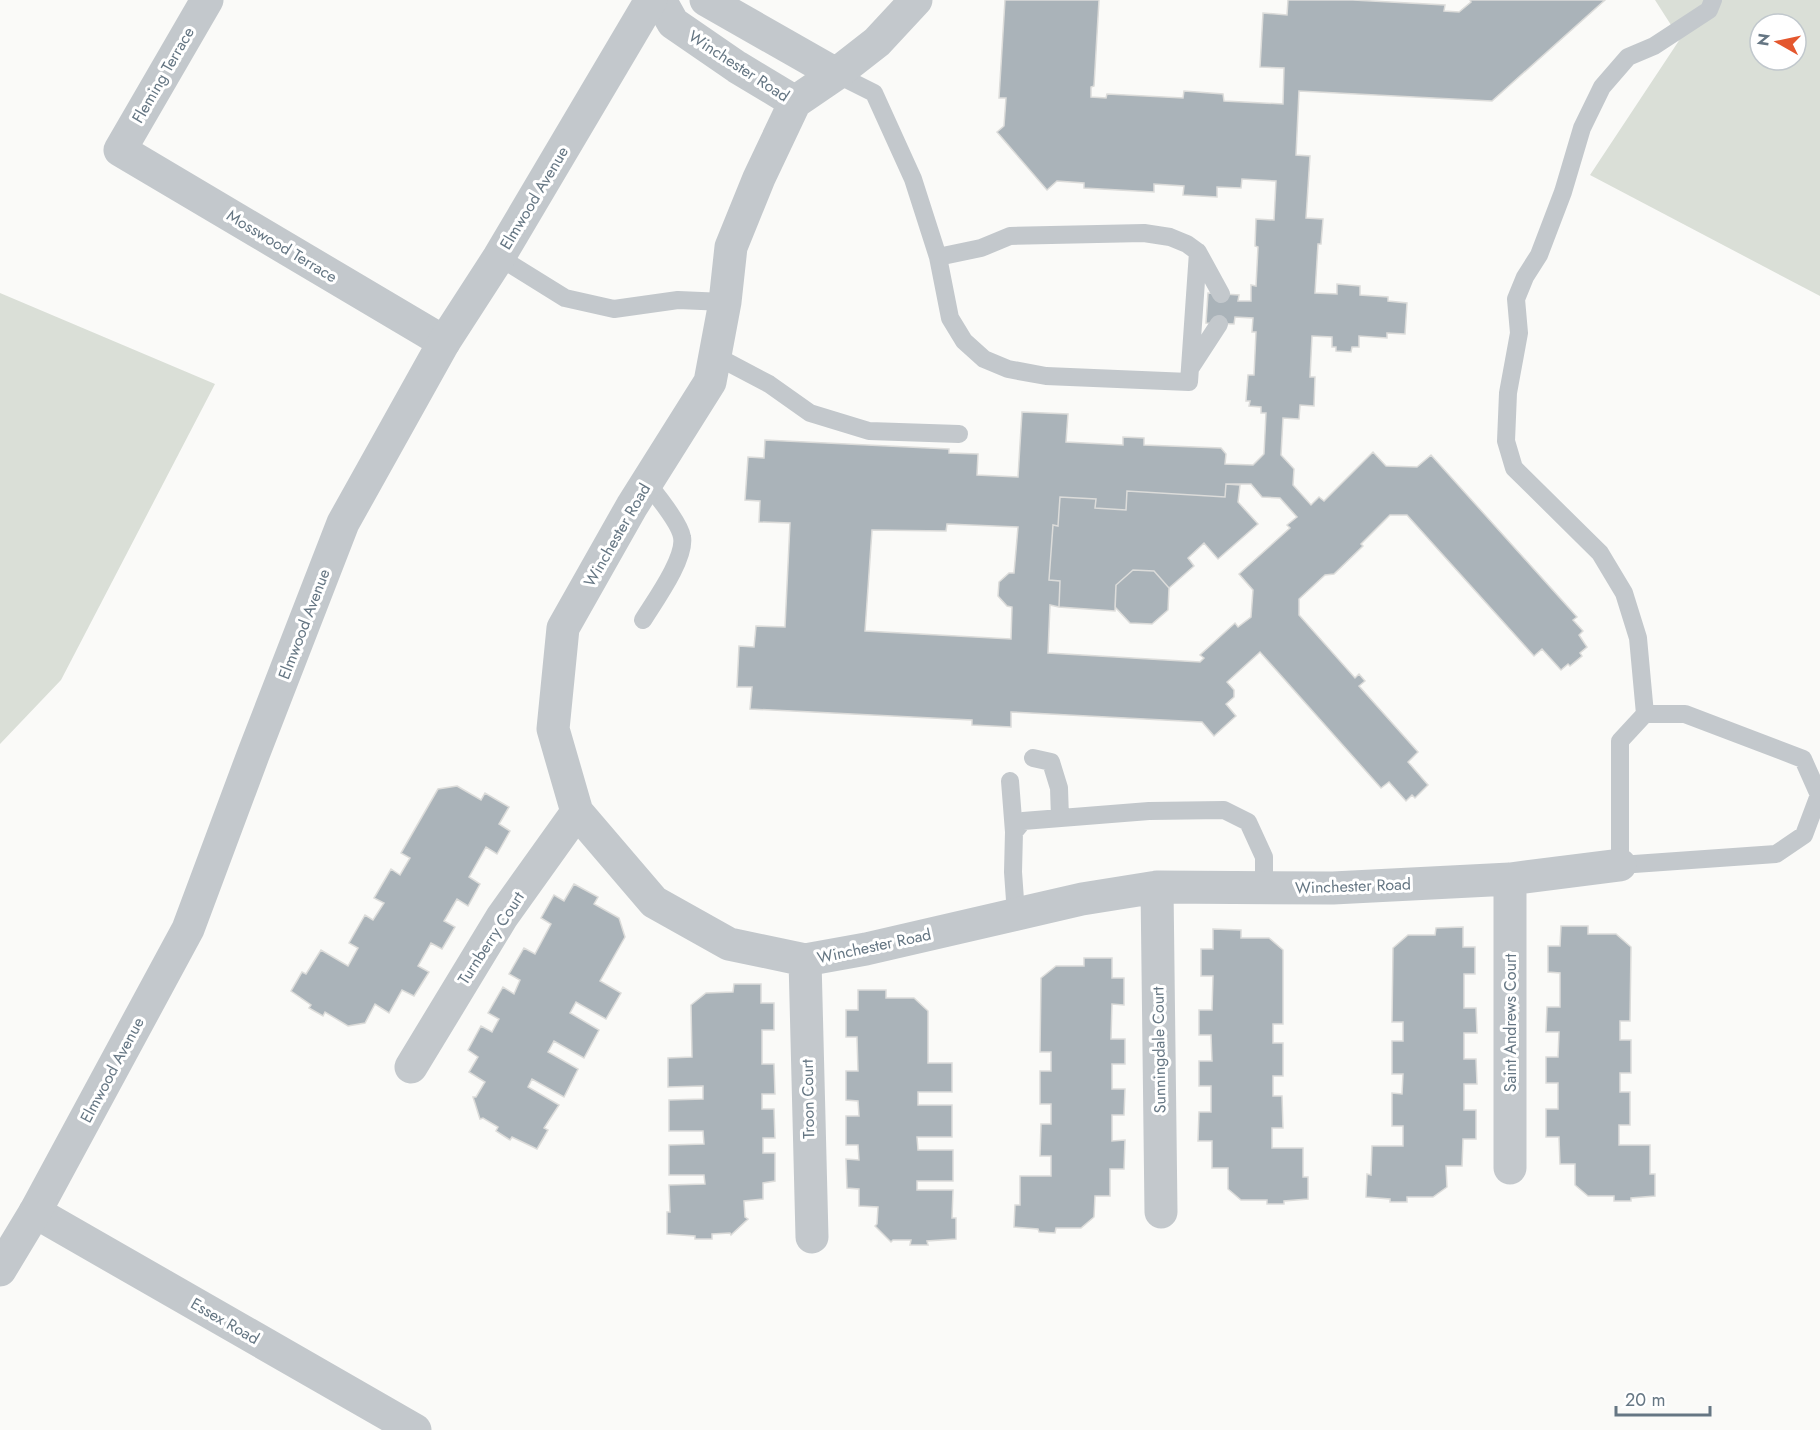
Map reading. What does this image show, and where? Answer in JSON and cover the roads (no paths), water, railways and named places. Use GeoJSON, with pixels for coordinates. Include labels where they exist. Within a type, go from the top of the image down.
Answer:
{"type":"FeatureCollection","features":[{"type":"Feature","properties":{"kind":"street","name":"Fleming Terrace"},"geometry":{"type":"LineString","coordinates":[[120,150],[207,0]]}},
{"type":"Feature","properties":{"kind":"street","name":"Elmwood Avenue"},"geometry":{"type":"LineString","coordinates":[[0,1270],[35,1212],[188,929],[343,523],[444,342],[499,257],[651,0]]}},
{"type":"Feature","properties":{"kind":"street","name":"Winchester Road"},"geometry":{"type":"LineString","coordinates":[[660,0],[673,23],[737,67],[795,102],[759,178],[731,247],[725,302],[710,382],[647,483],[563,628],[554,729],[577,812],[654,902],[729,944],[805,960],[866,949],[1082,899],[1157,887],[1333,888],[1510,879],[1620,865]]}},
{"type":"Feature","properties":{"kind":"street"},"geometry":{"type":"LineString","coordinates":[[706,0],[836,74]]}},
{"type":"Feature","properties":{"kind":"street"},"geometry":{"type":"LineString","coordinates":[[795,102],[877,42],[916,0]]}},
{"type":"Feature","properties":{"kind":"street","name":"Mosswood Terrace"},"geometry":{"type":"LineString","coordinates":[[120,150],[444,342]]}},
{"type":"Feature","properties":{"kind":"street","name":"Turnberry Court"},"geometry":{"type":"LineString","coordinates":[[411,1068],[502,917],[577,812]]}},
{"type":"Feature","properties":{"kind":"street","name":"Saint Andrews Court"},"geometry":{"type":"LineString","coordinates":[[1509,1168],[1510,879]]}},
{"type":"Feature","properties":{"kind":"street","name":"Sunningdale Court"},"geometry":{"type":"LineString","coordinates":[[1157,887],[1161,1212]]}},
{"type":"Feature","properties":{"kind":"street","name":"Troon Court"},"geometry":{"type":"LineString","coordinates":[[805,960],[812,1237]]}},
{"type":"Feature","properties":{"kind":"street","name":"Essex Road"},"geometry":{"type":"LineString","coordinates":[[35,1212],[415,1430]]}},
{"type":"Feature","properties":{"kind":"lane"},"geometry":{"type":"LineString","coordinates":[[1645,714],[1638,638],[1624,593],[1600,553],[1514,468],[1506,441],[1508,393],[1519,333],[1516,299],[1525,277],[1539,255],[1563,192],[1582,128],[1602,87],[1628,57],[1654,46],[1709,10],[1713,0]]}},
{"type":"Feature","properties":{"kind":"lane"},"geometry":{"type":"LineString","coordinates":[[836,74],[874,93],[913,178],[938,257],[950,318],[964,341],[984,359],[1008,369],[1046,376],[1190,382],[1198,252]]}},
{"type":"Feature","properties":{"kind":"lane"},"geometry":{"type":"LineString","coordinates":[[938,257],[981,248],[1010,236],[1144,233],[1170,237],[1187,244],[1198,252],[1221,294]]}},
{"type":"Feature","properties":{"kind":"lane"},"geometry":{"type":"LineString","coordinates":[[499,257],[565,298],[614,309],[678,300],[725,302]]}},
{"type":"Feature","properties":{"kind":"lane"},"geometry":{"type":"LineString","coordinates":[[1191,369],[1220,324]]}},
{"type":"Feature","properties":{"kind":"lane"},"geometry":{"type":"LineString","coordinates":[[714,356],[769,384],[810,413],[869,431],[959,434]]}},
{"type":"Feature","properties":{"kind":"lane"},"geometry":{"type":"LineString","coordinates":[[643,620],[678,562],[682,537],[664,504],[647,483]]}},
{"type":"Feature","properties":{"kind":"lane"},"geometry":{"type":"LineString","coordinates":[[1645,714],[1685,714],[1803,759],[1819,795],[1804,835],[1776,854],[1620,865],[1620,741],[1645,714]]}},
{"type":"Feature","properties":{"kind":"lane"},"geometry":{"type":"LineString","coordinates":[[1033,758],[1051,762],[1059,788],[1060,818]]}},
{"type":"Feature","properties":{"kind":"lane"},"geometry":{"type":"LineString","coordinates":[[1010,781],[1017,914]]}},
{"type":"Feature","properties":{"kind":"lane"},"geometry":{"type":"LineString","coordinates":[[1014,832],[1023,821],[1149,811],[1224,810],[1248,822],[1264,857],[1264,888]]}}]}
